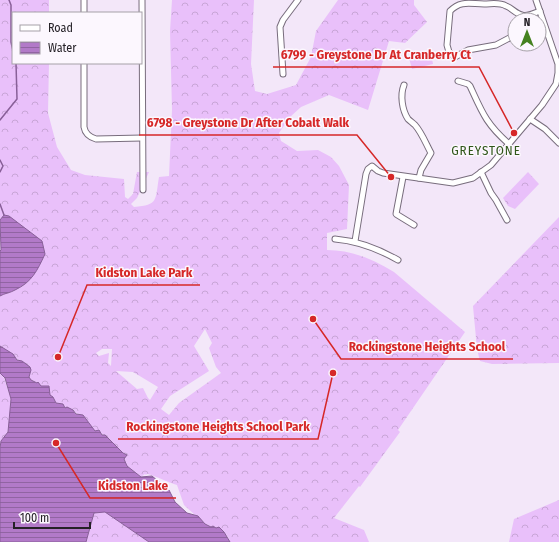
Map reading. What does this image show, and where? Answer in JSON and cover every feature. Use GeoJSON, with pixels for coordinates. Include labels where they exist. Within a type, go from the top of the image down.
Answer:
{"type":"FeatureCollection","features":[{"type":"Feature","properties":{"kind":"street"},"geometry":{"type":"LineString","coordinates":[[84,0],[84,12]]}},
{"type":"Feature","properties":{"kind":"street"},"geometry":{"type":"LineString","coordinates":[[142,0],[143,190]]}},
{"type":"Feature","properties":{"kind":"street"},"geometry":{"type":"LineString","coordinates":[[355,241],[368,169],[372,166],[383,173],[453,183],[473,178],[491,165],[551,92],[556,84],[558,64],[536,0]]}},
{"type":"Feature","properties":{"kind":"street"},"geometry":{"type":"LineString","coordinates":[[283,74],[280,27],[296,1]]}},
{"type":"Feature","properties":{"kind":"street"},"geometry":{"type":"LineString","coordinates":[[507,39],[496,45],[468,50],[455,57],[449,52],[447,45],[450,11],[455,6],[469,2],[482,4],[502,4],[516,12]]}},
{"type":"Feature","properties":{"kind":"street"},"geometry":{"type":"LineString","coordinates":[[84,64],[84,126],[87,134],[96,139],[142,138]]}},
{"type":"Feature","properties":{"kind":"street"},"geometry":{"type":"LineString","coordinates":[[458,81],[470,86],[485,118],[495,132],[509,144]]}},
{"type":"Feature","properties":{"kind":"street"},"geometry":{"type":"LineString","coordinates":[[404,85],[402,90],[402,101],[405,113],[416,125],[431,153],[421,170],[419,178]]}},
{"type":"Feature","properties":{"kind":"street"},"geometry":{"type":"LineString","coordinates":[[530,119],[545,129],[559,143]]}},
{"type":"Feature","properties":{"kind":"street"},"geometry":{"type":"LineString","coordinates":[[481,172],[491,194],[507,220]]}},
{"type":"Feature","properties":{"kind":"street"},"geometry":{"type":"LineString","coordinates":[[403,177],[396,214],[414,225]]}},
{"type":"Feature","properties":{"kind":"street"},"geometry":{"type":"LineString","coordinates":[[335,239],[355,241],[374,248],[398,260]]}},
{"type":"Feature","properties":{"kind":"green space"},"geometry":{"type":"Polygon","coordinates":[[[0,0],[49,0],[49,12],[12,12],[12,64],[49,64],[48,113],[57,147],[71,170],[85,175],[124,179],[125,197],[128,199],[133,194],[137,172],[149,172],[137,198],[131,204],[134,207],[152,203],[156,196],[159,177],[169,176],[172,110],[170,31],[172,0],[254,0],[251,64],[255,91],[267,94],[296,85],[311,57],[316,31],[338,0],[414,0],[414,5],[427,22],[405,43],[389,41],[368,110],[329,95],[301,107],[290,117],[279,133],[281,141],[297,151],[318,150],[331,157],[339,166],[349,185],[347,229],[327,233],[327,250],[336,250],[362,256],[394,272],[465,332],[398,430],[400,432],[360,487],[359,486],[334,518],[364,530],[369,542],[230,542],[228,537],[219,528],[213,526],[211,527],[205,524],[184,505],[177,485],[149,474],[145,474],[141,477],[127,466],[124,459],[126,454],[107,439],[99,430],[95,432],[83,415],[80,416],[73,410],[65,408],[63,404],[56,403],[49,395],[49,386],[41,386],[31,380],[29,377],[31,370],[0,346],[0,296],[25,284],[0,220],[0,0]],[[205,329],[194,346],[209,371],[170,396],[161,409],[169,415],[179,403],[221,373],[216,367],[209,348],[212,343],[205,329]],[[102,349],[96,353],[99,356],[109,353],[108,363],[111,366],[112,349],[102,349]],[[116,371],[137,389],[143,388],[150,400],[158,387],[133,372],[116,371]]]}},
{"type":"Feature","properties":{"kind":"green space"},"geometry":{"type":"Polygon","coordinates":[[[431,53],[433,64],[412,69],[409,58],[431,53]]]}},
{"type":"Feature","properties":{"kind":"green space"},"geometry":{"type":"Polygon","coordinates":[[[528,172],[539,184],[515,209],[508,206],[503,198],[528,172]]]}},
{"type":"Feature","properties":{"kind":"green space"},"geometry":{"type":"Polygon","coordinates":[[[559,217],[559,363],[492,364],[480,361],[477,349],[473,306],[559,217]]]}},
{"type":"Feature","properties":{"kind":"green space"},"geometry":{"type":"Polygon","coordinates":[[[0,373],[4,378],[11,399],[8,432],[1,441],[0,448],[0,373]]]}},
{"type":"Feature","properties":{"kind":"green space"},"geometry":{"type":"Polygon","coordinates":[[[559,500],[559,542],[509,542],[514,519],[559,500]]]}},
{"type":"Feature","properties":{"kind":"green space"},"geometry":{"type":"Polygon","coordinates":[[[105,512],[149,542],[86,542],[94,513],[105,512]]]}},
{"type":"Feature","properties":{"kind":"water"},"geometry":{"type":"Polygon","coordinates":[[[4,215],[9,216],[42,241],[45,254],[30,280],[21,287],[0,296],[0,220],[4,215]]]}},
{"type":"Feature","properties":{"kind":"water"},"geometry":{"type":"Polygon","coordinates":[[[0,346],[13,354],[17,360],[22,361],[30,367],[31,370],[29,377],[31,380],[37,383],[38,382],[41,386],[49,386],[50,395],[56,403],[63,404],[65,408],[67,407],[73,410],[76,414],[83,415],[95,431],[99,430],[102,435],[105,435],[123,453],[127,455],[124,459],[127,466],[141,477],[152,476],[169,490],[175,502],[187,513],[198,516],[205,524],[211,527],[219,527],[230,542],[149,542],[105,512],[94,513],[86,542],[0,542],[0,448],[1,441],[8,432],[11,399],[5,378],[0,373],[0,346]]]}},
{"type":"Feature","properties":{"kind":"waterway"},"geometry":{"type":"LineString","coordinates":[[9,0],[11,5],[12,46]]}},
{"type":"Feature","properties":{"kind":"waterway"},"geometry":{"type":"LineString","coordinates":[[0,120],[17,99],[16,64]]}},
{"type":"Feature","properties":{"kind":"waterway"},"geometry":{"type":"LineString","coordinates":[[0,160],[3,166],[0,172]]}},
{"type":"Feature","properties":{"kind":"waterway"},"geometry":{"type":"LineString","coordinates":[[0,204],[4,215]]}},
{"type":"Feature","properties":{"kind":"place","name":"6799 - Greystone Dr At Cranberry Ct"},"geometry":{"type":"Point","coordinates":[514,133]}},
{"type":"Feature","properties":{"kind":"place","name":"6798 - Greystone Dr After Cobalt Walk"},"geometry":{"type":"Point","coordinates":[391,177]}},
{"type":"Feature","properties":{"kind":"place","name":"Rockingstone Heights School"},"geometry":{"type":"Point","coordinates":[313,319]}},
{"type":"Feature","properties":{"kind":"place","name":"Kidston Lake Park"},"geometry":{"type":"Point","coordinates":[58,357]}},
{"type":"Feature","properties":{"kind":"place","name":"Rockingstone Heights School Park"},"geometry":{"type":"Point","coordinates":[333,373]}},
{"type":"Feature","properties":{"kind":"place","name":"Kidston Lake"},"geometry":{"type":"Point","coordinates":[56,443]}},
{"type":"Feature","properties":{"kind":"district","name":"GREYSTONE"},"geometry":{"type":"Point","coordinates":[486,150]}}]}
